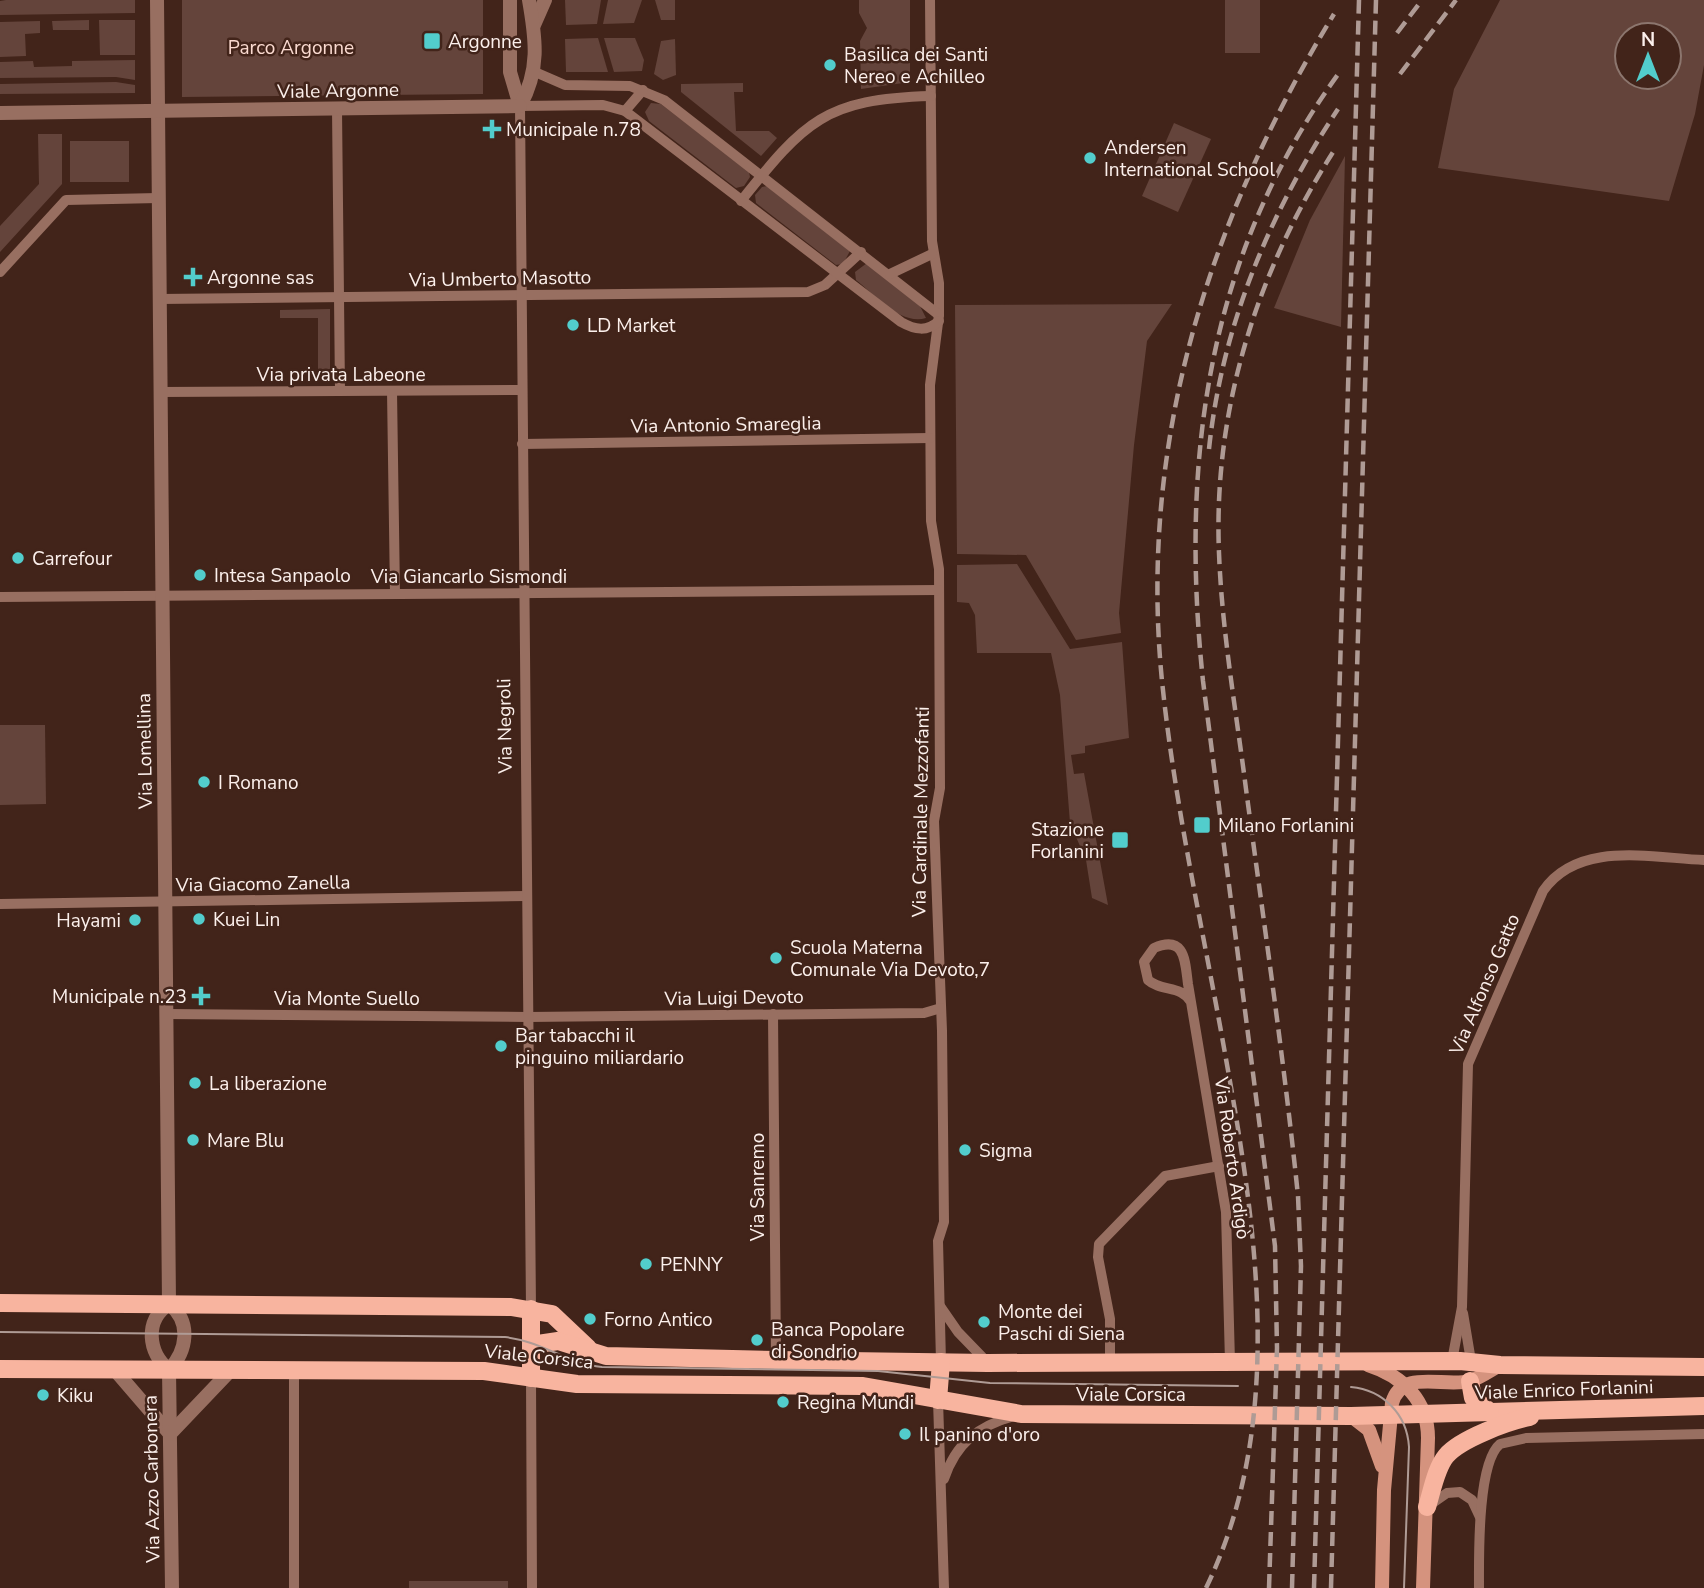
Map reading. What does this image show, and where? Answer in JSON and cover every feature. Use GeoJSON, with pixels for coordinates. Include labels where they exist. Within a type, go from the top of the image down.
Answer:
{"type":"FeatureCollection","features":[{"type":"Feature","properties":{"kind":"main road","name":"Viale Corsica"},"geometry":{"type":"LineString","coordinates":[[0,1303],[531,1309],[557,1317],[593,1352]]}},
{"type":"Feature","properties":{"kind":"main road","name":"Via Negroli"},"geometry":{"type":"LineString","coordinates":[[531,1309],[531,1378]]}},
{"type":"Feature","properties":{"kind":"main road","name":"Viale Corsica"},"geometry":{"type":"LineString","coordinates":[[531,1345],[558,1341],[614,1356],[776,1360],[988,1363],[1356,1362]]}},
{"type":"Feature","properties":{"kind":"main road"},"geometry":{"type":"LineString","coordinates":[[1471,1361],[1473,1398],[1490,1412]]}},
{"type":"Feature","properties":{"kind":"main road","name":"Viale Enrico Forlanini"},"geometry":{"type":"LineString","coordinates":[[1356,1362],[1471,1361],[1500,1365],[1704,1367]]}},
{"type":"Feature","properties":{"kind":"main road"},"geometry":{"type":"LineString","coordinates":[[938,1400],[941,1362]]}},
{"type":"Feature","properties":{"kind":"main road"},"geometry":{"type":"LineString","coordinates":[[1356,1362],[1383,1369],[1405,1384],[1425,1413],[1428,1429],[1423,1588]]}},
{"type":"Feature","properties":{"kind":"main road","name":"Viale Enrico Forlanini"},"geometry":{"type":"LineString","coordinates":[[1405,1384],[1470,1381],[1500,1365]]}},
{"type":"Feature","properties":{"kind":"main road","name":"Viale Corsica"},"geometry":{"type":"LineString","coordinates":[[0,1369],[484,1371],[577,1384],[863,1386],[1021,1414],[1351,1416]]}},
{"type":"Feature","properties":{"kind":"main road"},"geometry":{"type":"LineString","coordinates":[[1382,1588],[1384,1490],[1391,1414],[1394,1396],[1405,1384]]}},
{"type":"Feature","properties":{"kind":"main road","name":"Viale Enrico Forlanini"},"geometry":{"type":"LineString","coordinates":[[1351,1416],[1704,1406]]}},
{"type":"Feature","properties":{"kind":"main road"},"geometry":{"type":"LineString","coordinates":[[1427,1507],[1442,1464],[1461,1445],[1517,1420],[1582,1409]]}},
{"type":"Feature","properties":{"kind":"main road"},"geometry":{"type":"LineString","coordinates":[[1351,1416],[1366,1426],[1375,1442],[1381,1462],[1384,1490]]}},
{"type":"Feature","properties":{"kind":"street"},"geometry":{"type":"LineString","coordinates":[[157,0],[157,111]]}},
{"type":"Feature","properties":{"kind":"street"},"geometry":{"type":"LineString","coordinates":[[510,0],[510,72],[520,106]]}},
{"type":"Feature","properties":{"kind":"street"},"geometry":{"type":"LineString","coordinates":[[520,106],[534,72],[534,25],[529,0]]}},
{"type":"Feature","properties":{"kind":"street"},"geometry":{"type":"LineString","coordinates":[[534,25],[545,0]]}},
{"type":"Feature","properties":{"kind":"street","name":"Via Cardinale Mezzofanti"},"geometry":{"type":"LineString","coordinates":[[930,0],[932,254],[939,283],[939,318],[930,379],[930,438],[931,521],[938,554],[939,590],[940,788],[934,821],[934,876],[941,1008],[944,1222],[938,1241],[941,1362]]}},
{"type":"Feature","properties":{"kind":"street"},"geometry":{"type":"LineString","coordinates":[[520,106],[603,105],[625,111],[836,274],[914,329],[932,327],[939,318],[890,274],[664,100],[643,90],[620,85],[565,85],[534,72]]}},
{"type":"Feature","properties":{"kind":"street"},"geometry":{"type":"LineString","coordinates":[[625,111],[643,90]]}},
{"type":"Feature","properties":{"kind":"street"},"geometry":{"type":"LineString","coordinates":[[741,201],[796,136],[836,110],[872,99],[931,96]]}},
{"type":"Feature","properties":{"kind":"street","name":"Viale Argonne"},"geometry":{"type":"LineString","coordinates":[[0,113],[520,106]]}},
{"type":"Feature","properties":{"kind":"street","name":"Via Negroli"},"geometry":{"type":"LineString","coordinates":[[520,106],[531,1309]]}},
{"type":"Feature","properties":{"kind":"street"},"geometry":{"type":"LineString","coordinates":[[337,109],[340,391]]}},
{"type":"Feature","properties":{"kind":"street","name":"Via Lomellina"},"geometry":{"type":"LineString","coordinates":[[157,111],[169,1304],[181,1320],[185,1337],[181,1353],[169,1370]]}},
{"type":"Feature","properties":{"kind":"street"},"geometry":{"type":"LineString","coordinates":[[0,272],[66,200],[158,198]]}},
{"type":"Feature","properties":{"kind":"street","name":"Via Umberto Masotto"},"geometry":{"type":"LineString","coordinates":[[159,299],[808,292],[825,285],[861,252]]}},
{"type":"Feature","properties":{"kind":"street"},"geometry":{"type":"LineString","coordinates":[[890,274],[932,254]]}},
{"type":"Feature","properties":{"kind":"street","name":"Via privata Labeone"},"geometry":{"type":"LineString","coordinates":[[160,392],[522,390]]}},
{"type":"Feature","properties":{"kind":"street"},"geometry":{"type":"LineString","coordinates":[[392,391],[395,594]]}},
{"type":"Feature","properties":{"kind":"street","name":"Via Antonio Smareglia"},"geometry":{"type":"LineString","coordinates":[[522,444],[930,438]]}},
{"type":"Feature","properties":{"kind":"street","name":"Via Giancarlo Sismondi"},"geometry":{"type":"LineString","coordinates":[[0,597],[939,590]]}},
{"type":"Feature","properties":{"kind":"street","name":"Via Alfonso Gatto"},"geometry":{"type":"LineString","coordinates":[[1452,1361],[1462,1307],[1468,1064],[1543,891],[1563,870],[1592,857],[1704,860]]}},
{"type":"Feature","properties":{"kind":"street","name":"Via Giacomo Zanella"},"geometry":{"type":"LineString","coordinates":[[0,904],[526,896]]}},
{"type":"Feature","properties":{"kind":"street","name":"Via Roberto Ardigò"},"geometry":{"type":"LineString","coordinates":[[1191,1002],[1183,992],[1159,988],[1148,980],[1144,962],[1154,948],[1172,945],[1184,955],[1219,1166],[1228,1242],[1230,1362]]}},
{"type":"Feature","properties":{"kind":"street","name":"Via Luigi Devoto"},"geometry":{"type":"LineString","coordinates":[[528,1017],[924,1013],[941,1008]]}},
{"type":"Feature","properties":{"kind":"street","name":"Via Monte Suello"},"geometry":{"type":"LineString","coordinates":[[166,1014],[528,1017]]}},
{"type":"Feature","properties":{"kind":"street","name":"Via Sanremo"},"geometry":{"type":"LineString","coordinates":[[773,1014],[776,1360]]}},
{"type":"Feature","properties":{"kind":"street","name":"Viale Corsica"},"geometry":{"type":"LineString","coordinates":[[1110,1362],[1110,1319],[1098,1257],[1099,1244],[1165,1176],[1219,1166]]}},
{"type":"Feature","properties":{"kind":"street"},"geometry":{"type":"LineString","coordinates":[[169,1304],[155,1319],[152,1336],[156,1356],[169,1370]]}},
{"type":"Feature","properties":{"kind":"street"},"geometry":{"type":"LineString","coordinates":[[939,1304],[958,1332],[988,1363]]}},
{"type":"Feature","properties":{"kind":"street","name":"Via Alfonso Gatto"},"geometry":{"type":"LineString","coordinates":[[1462,1307],[1471,1361]]}},
{"type":"Feature","properties":{"kind":"street"},"geometry":{"type":"LineString","coordinates":[[114,1370],[170,1434],[230,1371]]}},
{"type":"Feature","properties":{"kind":"street","name":"Via Azzo Carbonera"},"geometry":{"type":"LineString","coordinates":[[169,1370],[172,1588]]}},
{"type":"Feature","properties":{"kind":"street"},"geometry":{"type":"LineString","coordinates":[[294,1371],[294,1588]]}},
{"type":"Feature","properties":{"kind":"street"},"geometry":{"type":"LineString","coordinates":[[531,1378],[532,1588]]}},
{"type":"Feature","properties":{"kind":"street"},"geometry":{"type":"LineString","coordinates":[[938,1400],[938,1435],[943,1482],[944,1588]]}},
{"type":"Feature","properties":{"kind":"street","name":"Viale Corsica"},"geometry":{"type":"LineString","coordinates":[[943,1482],[950,1461],[971,1435],[985,1425],[1021,1414]]}},
{"type":"Feature","properties":{"kind":"street"},"geometry":{"type":"LineString","coordinates":[[1479,1588],[1480,1518],[1491,1457],[1504,1442],[1545,1437],[1704,1434]]}},
{"type":"Feature","properties":{"kind":"street"},"geometry":{"type":"LineString","coordinates":[[1427,1507],[1447,1493],[1460,1492],[1472,1500],[1480,1518]]}},
{"type":"Feature","properties":{"kind":"green space"},"geometry":{"type":"Polygon","coordinates":[[[6,0],[135,0],[135,13],[0,15],[0,1],[6,0]]]}},
{"type":"Feature","properties":{"kind":"green space","name":"Parco Argonne"},"geometry":{"type":"Polygon","coordinates":[[[182,0],[483,0],[483,94],[182,97],[182,0]]]}},
{"type":"Feature","properties":{"kind":"green space"},"geometry":{"type":"Polygon","coordinates":[[[565,0],[601,0],[597,24],[566,25],[565,0]]]}},
{"type":"Feature","properties":{"kind":"green space"},"geometry":{"type":"Polygon","coordinates":[[[608,0],[642,0],[634,23],[603,24],[608,0]]]}},
{"type":"Feature","properties":{"kind":"green space"},"geometry":{"type":"Polygon","coordinates":[[[655,0],[675,0],[675,20],[661,20],[655,0]]]}},
{"type":"Feature","properties":{"kind":"green space"},"geometry":{"type":"Polygon","coordinates":[[[859,0],[910,0],[910,82],[861,89],[860,41],[867,28],[859,13],[859,0]]]}},
{"type":"Feature","properties":{"kind":"green space"},"geometry":{"type":"Polygon","coordinates":[[[1225,0],[1260,0],[1260,53],[1225,53],[1225,0]]]}},
{"type":"Feature","properties":{"kind":"green space"},"geometry":{"type":"Polygon","coordinates":[[[1500,0],[1704,0],[1704,65],[1695,114],[1669,201],[1438,168],[1454,89],[1500,0]]]}},
{"type":"Feature","properties":{"kind":"green space"},"geometry":{"type":"Polygon","coordinates":[[[89,20],[89,30],[53,30],[52,21],[89,20]]]}},
{"type":"Feature","properties":{"kind":"green space"},"geometry":{"type":"Polygon","coordinates":[[[99,20],[135,20],[135,55],[100,55],[99,20]]]}},
{"type":"Feature","properties":{"kind":"green space"},"geometry":{"type":"Polygon","coordinates":[[[40,21],[40,33],[25,34],[26,56],[0,57],[0,22],[40,21]]]}},
{"type":"Feature","properties":{"kind":"green space"},"geometry":{"type":"Polygon","coordinates":[[[598,38],[608,72],[566,72],[565,39],[598,38]]]}},
{"type":"Feature","properties":{"kind":"green space"},"geometry":{"type":"Polygon","coordinates":[[[604,38],[635,38],[644,60],[642,71],[614,72],[604,38]]]}},
{"type":"Feature","properties":{"kind":"green space"},"geometry":{"type":"Polygon","coordinates":[[[675,39],[676,75],[663,80],[654,74],[661,41],[675,39]]]}},
{"type":"Feature","properties":{"kind":"green space"},"geometry":{"type":"Polygon","coordinates":[[[135,60],[135,80],[116,77],[0,78],[0,62],[33,61],[34,67],[72,66],[72,61],[135,60]]]}},
{"type":"Feature","properties":{"kind":"green space"},"geometry":{"type":"Polygon","coordinates":[[[116,82],[135,85],[135,93],[0,94],[0,84],[116,82]]]}},
{"type":"Feature","properties":{"kind":"green space"},"geometry":{"type":"Polygon","coordinates":[[[743,83],[743,92],[734,92],[736,131],[769,131],[777,138],[761,156],[681,92],[681,84],[743,83]]]}},
{"type":"Feature","properties":{"kind":"green space"},"geometry":{"type":"Polygon","coordinates":[[[651,103],[661,104],[749,172],[750,177],[744,186],[736,188],[649,121],[645,112],[651,103]]]}},
{"type":"Feature","properties":{"kind":"green space"},"geometry":{"type":"Polygon","coordinates":[[[1174,123],[1211,139],[1178,212],[1142,196],[1174,123]]]}},
{"type":"Feature","properties":{"kind":"green space"},"geometry":{"type":"Polygon","coordinates":[[[38,134],[62,134],[62,184],[0,252],[0,226],[39,184],[38,134]]]}},
{"type":"Feature","properties":{"kind":"green space"},"geometry":{"type":"Polygon","coordinates":[[[70,141],[129,141],[129,182],[70,182],[70,141]]]}},
{"type":"Feature","properties":{"kind":"green space"},"geometry":{"type":"Polygon","coordinates":[[[1345,156],[1341,327],[1274,308],[1310,220],[1345,156]]]}},
{"type":"Feature","properties":{"kind":"green space"},"geometry":{"type":"Polygon","coordinates":[[[767,186],[850,251],[843,264],[836,265],[756,203],[755,195],[762,187],[767,186]]]}},
{"type":"Feature","properties":{"kind":"green space"},"geometry":{"type":"Polygon","coordinates":[[[867,263],[919,304],[926,318],[917,319],[898,313],[856,280],[855,272],[867,263]]]}},
{"type":"Feature","properties":{"kind":"green space"},"geometry":{"type":"Polygon","coordinates":[[[1172,304],[1147,341],[1134,445],[1119,613],[1121,633],[1076,640],[1026,555],[957,554],[955,305],[1172,304]]]}},
{"type":"Feature","properties":{"kind":"green space"},"geometry":{"type":"Polygon","coordinates":[[[330,309],[330,379],[318,379],[318,318],[280,318],[280,310],[330,309]]]}},
{"type":"Feature","properties":{"kind":"green space"},"geometry":{"type":"Polygon","coordinates":[[[1017,564],[1070,649],[1122,642],[1129,738],[1085,746],[1085,753],[1071,755],[1074,774],[1084,773],[1108,905],[1092,898],[1086,860],[1070,823],[1060,695],[1051,653],[977,653],[975,615],[969,603],[957,602],[957,565],[1017,564]]]}},
{"type":"Feature","properties":{"kind":"green space"},"geometry":{"type":"Polygon","coordinates":[[[0,725],[45,725],[46,804],[0,805],[0,725]]]}},
{"type":"Feature","properties":{"kind":"green space"},"geometry":{"type":"Polygon","coordinates":[[[409,1581],[508,1581],[508,1588],[409,1588],[409,1581]]]}},
{"type":"Feature","properties":{"kind":"tram line"},"geometry":{"type":"LineString","coordinates":[[0,1332],[505,1337],[602,1367],[878,1371],[990,1383],[1238,1386]]}},
{"type":"Feature","properties":{"kind":"tram line"},"geometry":{"type":"LineString","coordinates":[[1351,1387],[1363,1389],[1383,1399],[1398,1414],[1407,1435],[1409,1447],[1404,1588]]}},
{"type":"Feature","properties":{"kind":"railway"},"geometry":{"type":"LineString","coordinates":[[1314,1588],[1359,0]]}},
{"type":"Feature","properties":{"kind":"railway"},"geometry":{"type":"LineString","coordinates":[[1331,1588],[1376,0]]}},
{"type":"Feature","properties":{"kind":"railway"},"geometry":{"type":"LineString","coordinates":[[1397,33],[1422,0]]}},
{"type":"Feature","properties":{"kind":"railway"},"geometry":{"type":"LineString","coordinates":[[1400,74],[1456,0]]}},
{"type":"Feature","properties":{"kind":"railway"},"geometry":{"type":"LineString","coordinates":[[1206,1588],[1231,1525],[1247,1460],[1256,1394],[1258,1326],[1247,1191],[1182,823],[1162,681],[1157,591],[1161,504],[1173,418],[1192,333],[1219,251],[1251,170],[1290,91],[1334,14]]}},
{"type":"Feature","properties":{"kind":"railway"},"geometry":{"type":"LineString","coordinates":[[1269,1588],[1277,1348],[1275,1246],[1203,681],[1197,599],[1196,519],[1201,440],[1212,363],[1231,288],[1258,214],[1294,143],[1339,73]]}},
{"type":"Feature","properties":{"kind":"railway"},"geometry":{"type":"LineString","coordinates":[[1209,449],[1225,358],[1253,271],[1291,188],[1338,109]]}},
{"type":"Feature","properties":{"kind":"railway"},"geometry":{"type":"LineString","coordinates":[[1292,1588],[1301,1266],[1298,1196],[1226,642],[1219,553],[1219,499],[1233,393],[1246,342],[1263,291],[1284,242],[1335,149]]}},
{"type":"Feature","properties":{"kind":"place","name":"Argonne"},"geometry":{"type":"Point","coordinates":[432,41]}},
{"type":"Feature","properties":{"kind":"place","name":"Basilica dei Santi Nereo e Achilleo"},"geometry":{"type":"Point","coordinates":[830,65]}},
{"type":"Feature","properties":{"kind":"place","name":"Municipale n.78"},"geometry":{"type":"Point","coordinates":[492,129]}},
{"type":"Feature","properties":{"kind":"place","name":"Andersen International School"},"geometry":{"type":"Point","coordinates":[1090,158]}},
{"type":"Feature","properties":{"kind":"place","name":"Argonne sas"},"geometry":{"type":"Point","coordinates":[193,277]}},
{"type":"Feature","properties":{"kind":"place","name":"LD Market"},"geometry":{"type":"Point","coordinates":[573,325]}},
{"type":"Feature","properties":{"kind":"place","name":"Carrefour"},"geometry":{"type":"Point","coordinates":[18,558]}},
{"type":"Feature","properties":{"kind":"place","name":"Intesa Sanpaolo"},"geometry":{"type":"Point","coordinates":[200,575]}},
{"type":"Feature","properties":{"kind":"place","name":"I Romano"},"geometry":{"type":"Point","coordinates":[204,782]}},
{"type":"Feature","properties":{"kind":"place","name":"Milano Forlanini"},"geometry":{"type":"Point","coordinates":[1202,825]}},
{"type":"Feature","properties":{"kind":"place","name":"Stazione Forlanini"},"geometry":{"type":"Point","coordinates":[1120,840]}},
{"type":"Feature","properties":{"kind":"place","name":"Kuei Lin"},"geometry":{"type":"Point","coordinates":[199,919]}},
{"type":"Feature","properties":{"kind":"place","name":"Hayami"},"geometry":{"type":"Point","coordinates":[135,920]}},
{"type":"Feature","properties":{"kind":"place","name":"Scuola Materna Comunale Via Devoto,7"},"geometry":{"type":"Point","coordinates":[776,958]}},
{"type":"Feature","properties":{"kind":"place","name":"Municipale n.23"},"geometry":{"type":"Point","coordinates":[201,996]}},
{"type":"Feature","properties":{"kind":"place","name":"Bar tabacchi il pinguino miliardario"},"geometry":{"type":"Point","coordinates":[501,1046]}},
{"type":"Feature","properties":{"kind":"place","name":"La liberazione"},"geometry":{"type":"Point","coordinates":[195,1083]}},
{"type":"Feature","properties":{"kind":"place","name":"Mare Blu"},"geometry":{"type":"Point","coordinates":[193,1140]}},
{"type":"Feature","properties":{"kind":"place","name":"Sigma"},"geometry":{"type":"Point","coordinates":[965,1150]}},
{"type":"Feature","properties":{"kind":"place","name":"PENNY"},"geometry":{"type":"Point","coordinates":[646,1264]}},
{"type":"Feature","properties":{"kind":"place","name":"Forno Antico"},"geometry":{"type":"Point","coordinates":[590,1319]}},
{"type":"Feature","properties":{"kind":"place","name":"Monte dei Paschi di Siena"},"geometry":{"type":"Point","coordinates":[984,1322]}},
{"type":"Feature","properties":{"kind":"place","name":"Banca Popolare di Sondrio"},"geometry":{"type":"Point","coordinates":[757,1340]}},
{"type":"Feature","properties":{"kind":"place","name":"Kiku"},"geometry":{"type":"Point","coordinates":[43,1395]}},
{"type":"Feature","properties":{"kind":"place","name":"Regina Mundi"},"geometry":{"type":"Point","coordinates":[783,1402]}},
{"type":"Feature","properties":{"kind":"place","name":"Il panino d'oro"},"geometry":{"type":"Point","coordinates":[905,1434]}}]}
